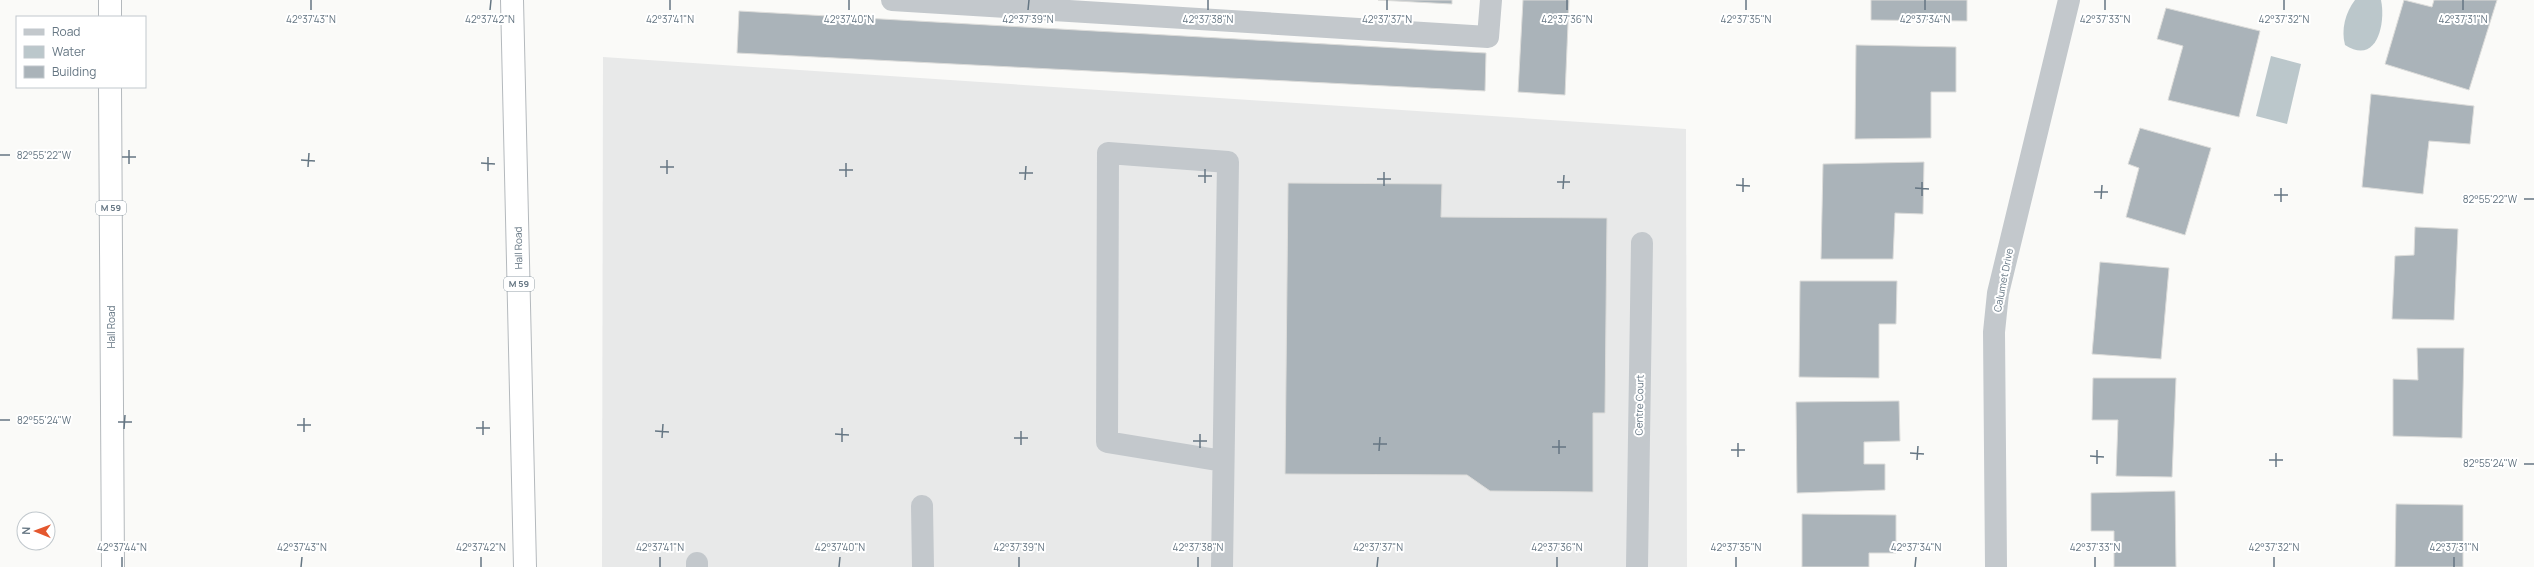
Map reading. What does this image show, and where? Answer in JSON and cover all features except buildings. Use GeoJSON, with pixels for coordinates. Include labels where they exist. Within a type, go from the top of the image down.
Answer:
{"type":"FeatureCollection","features":[{"type":"Feature","properties":{"kind":"highway"},"geometry":{"type":"LineString","coordinates":[[110,0],[110,16]]}},
{"type":"Feature","properties":{"kind":"highway","name":"Hall Road"},"geometry":{"type":"LineString","coordinates":[[512,0],[525,567]]}},
{"type":"Feature","properties":{"kind":"highway","name":"Hall Road"},"geometry":{"type":"LineString","coordinates":[[110,88],[113,567]]}},
{"type":"Feature","properties":{"kind":"street"},"geometry":{"type":"LineString","coordinates":[[892,0],[1488,37],[1491,0]]}},
{"type":"Feature","properties":{"kind":"street","name":"Calumet Drive"},"geometry":{"type":"LineString","coordinates":[[1996,567],[1994,332],[1998,293],[2069,0]]}},
{"type":"Feature","properties":{"kind":"street"},"geometry":{"type":"LineString","coordinates":[[1222,567],[1228,162],[1108,153],[1107,442],[1223,461]]}},
{"type":"Feature","properties":{"kind":"street","name":"Centre Court"},"geometry":{"type":"LineString","coordinates":[[1637,567],[1642,243]]}},
{"type":"Feature","properties":{"kind":"street"},"geometry":{"type":"LineString","coordinates":[[922,506],[923,567]]}},
{"type":"Feature","properties":{"kind":"shaded area"},"geometry":{"type":"Polygon","coordinates":[[[603,57],[1686,129],[1687,567],[602,567],[603,57]]]}},
{"type":"Feature","properties":{"kind":"water"},"geometry":{"type":"Polygon","coordinates":[[[2355,0],[2381,0],[2382,20],[2380,30],[2377,39],[2372,46],[2365,50],[2356,50],[2345,45],[2343,33],[2346,16],[2355,0]]]}},
{"type":"Feature","properties":{"kind":"water"},"geometry":{"type":"Polygon","coordinates":[[[2271,56],[2301,64],[2287,124],[2256,116],[2271,56]]]}}]}
